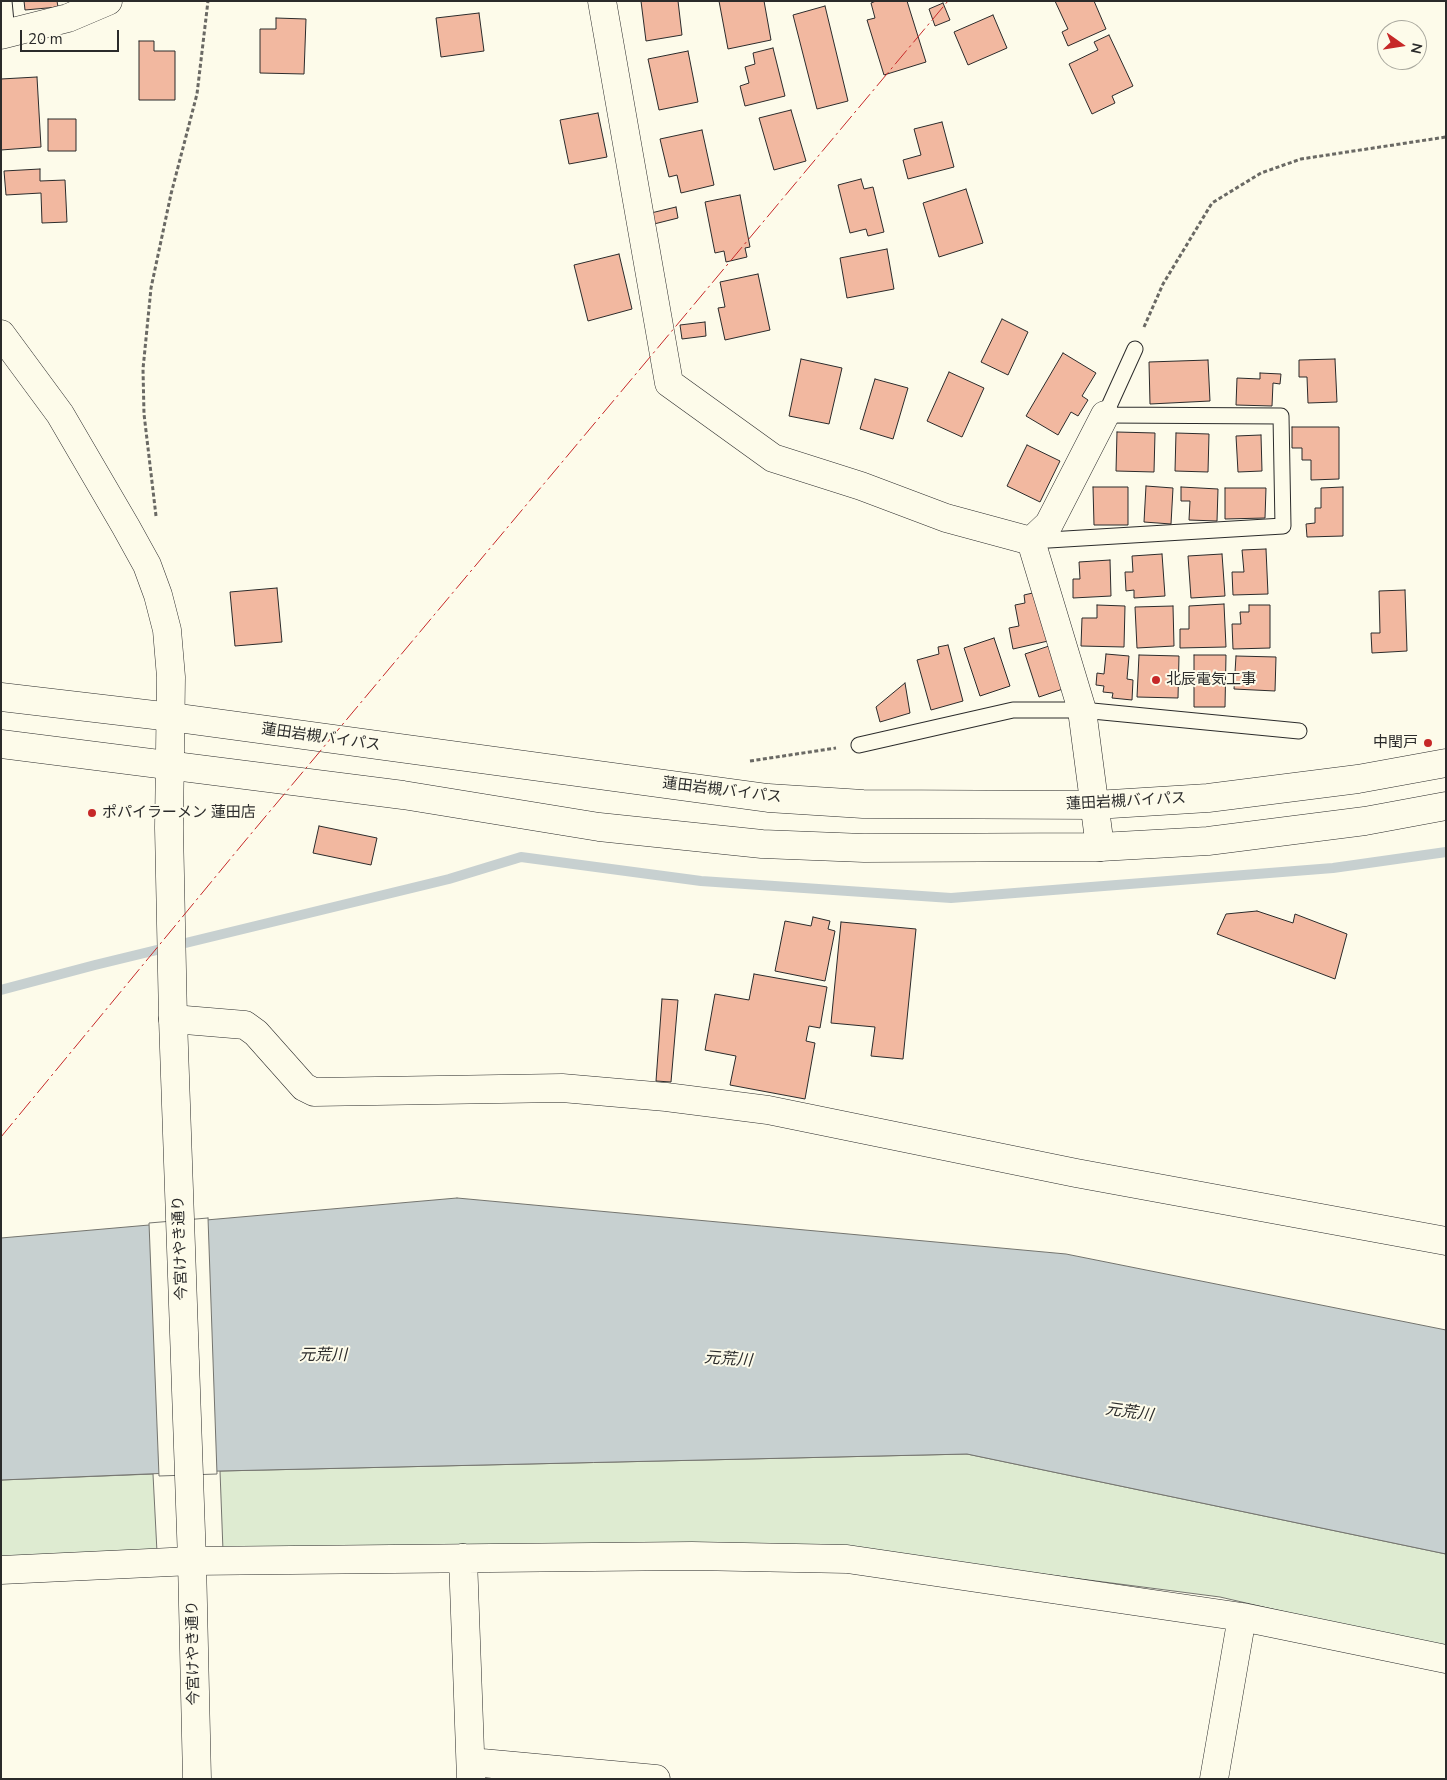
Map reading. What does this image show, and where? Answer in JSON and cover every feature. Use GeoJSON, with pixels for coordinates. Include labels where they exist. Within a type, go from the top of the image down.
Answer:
{"type":"FeatureCollection","features":[{"type":"Feature","properties":{"kind":"main road"},"geometry":{"type":"LineString","coordinates":[[4,34],[68,9],[108,1]]}},
{"type":"Feature","properties":{"kind":"main road"},"geometry":{"type":"LineString","coordinates":[[602,1],[669,383],[773,458],[861,486],[946,518],[1031,541]]}},
{"type":"Feature","properties":{"kind":"main road","name":"今宮けやき通り"},"geometry":{"type":"LineString","coordinates":[[1,334],[60,414],[147,564],[158,594],[167,630],[171,671],[169,766],[173,1030],[197,1779]]}},
{"type":"Feature","properties":{"kind":"main road"},"geometry":{"type":"LineString","coordinates":[[1031,541],[1050,524],[1106,415]]}},
{"type":"Feature","properties":{"kind":"main road"},"geometry":{"type":"LineString","coordinates":[[1031,541],[1082,710],[1100,847]]}},
{"type":"Feature","properties":{"kind":"main road","name":"蓮田岩槻バイパス"},"geometry":{"type":"LineString","coordinates":[[1,697],[171,717],[768,798],[873,804],[1096,806],[1208,798],[1358,780],[1446,763]]}},
{"type":"Feature","properties":{"kind":"main road"},"geometry":{"type":"LineString","coordinates":[[1,744],[403,795],[599,827],[762,844],[864,848],[1100,847],[1208,841],[1365,821],[1446,806]]}},
{"type":"Feature","properties":{"kind":"main road"},"geometry":{"type":"LineString","coordinates":[[173,1030],[245,1025],[256,1033],[304,1087],[314,1092],[562,1088],[666,1096],[768,1110],[1076,1172],[1446,1241]]}},
{"type":"Feature","properties":{"kind":"main road"},"geometry":{"type":"LineString","coordinates":[[1,1570],[191,1551],[464,1558],[692,1556],[847,1559],[1242,1617],[1446,1660]]}},
{"type":"Feature","properties":{"kind":"main road"},"geometry":{"type":"LineString","coordinates":[[464,1558],[471,1770],[656,1779]]}},
{"type":"Feature","properties":{"kind":"main road"},"geometry":{"type":"LineString","coordinates":[[1214,1779],[1242,1617]]}},
{"type":"Feature","properties":{"kind":"lane"},"geometry":{"type":"LineString","coordinates":[[4,1],[4,34]]}},
{"type":"Feature","properties":{"kind":"lane"},"geometry":{"type":"LineString","coordinates":[[1031,541],[1283,526],[1281,416],[1106,415],[1136,348]]}},
{"type":"Feature","properties":{"kind":"lane"},"geometry":{"type":"LineString","coordinates":[[859,745],[1013,710],[1082,710],[1299,730]]}},
{"type":"Feature","properties":{"kind":"path"},"geometry":{"type":"LineString","coordinates":[[156,517],[144,414],[144,369],[151,288],[171,194],[197,94],[208,1]]}},
{"type":"Feature","properties":{"kind":"path"},"geometry":{"type":"LineString","coordinates":[[1136,348],[1163,284],[1212,203],[1261,173],[1301,159],[1446,137]]}},
{"type":"Feature","properties":{"kind":"path"},"geometry":{"type":"LineString","coordinates":[[750,761],[859,745]]}},
{"type":"Feature","properties":{"kind":"green space"},"geometry":{"type":"Polygon","coordinates":[[[967,1454],[1446,1554],[1446,1649],[1220,1597],[856,1550],[223,1551],[220,1471],[967,1454]]]}},
{"type":"Feature","properties":{"kind":"green space"},"geometry":{"type":"Polygon","coordinates":[[[153,1474],[157,1552],[1,1558],[1,1480],[153,1474]]]}},
{"type":"Feature","properties":{"kind":"water","name":"元荒川"},"geometry":{"type":"Polygon","coordinates":[[[457,1198],[1066,1254],[1446,1330],[1446,1554],[967,1454],[220,1471],[1,1480],[1,1238],[457,1198]]]}},
{"type":"Feature","properties":{"kind":"pier"},"geometry":{"type":"Polygon","coordinates":[[[208,1218],[217,1474],[159,1476],[149,1223],[208,1218]]]}},
{"type":"Feature","properties":{"kind":"building"},"geometry":{"type":"Polygon","coordinates":[[[24,1],[57,1],[58,7],[25,10],[24,1]]]}},
{"type":"Feature","properties":{"kind":"building"},"geometry":{"type":"Polygon","coordinates":[[[641,1],[678,1],[682,35],[646,41],[641,1]]]}},
{"type":"Feature","properties":{"kind":"building"},"geometry":{"type":"Polygon","coordinates":[[[719,1],[764,1],[771,40],[728,49],[719,1]]]}},
{"type":"Feature","properties":{"kind":"building"},"geometry":{"type":"Polygon","coordinates":[[[876,1],[907,1],[926,62],[884,75],[867,20],[875,18],[871,3],[876,1]]]}},
{"type":"Feature","properties":{"kind":"building"},"geometry":{"type":"Polygon","coordinates":[[[1055,1],[1094,1],[1106,29],[1068,46],[1062,32],[1068,29],[1055,1]]]}},
{"type":"Feature","properties":{"kind":"building"},"geometry":{"type":"Polygon","coordinates":[[[943,3],[950,20],[935,26],[929,9],[943,3]]]}},
{"type":"Feature","properties":{"kind":"building"},"geometry":{"type":"Polygon","coordinates":[[[825,6],[848,101],[817,109],[793,15],[825,6]]]}},
{"type":"Feature","properties":{"kind":"building"},"geometry":{"type":"Polygon","coordinates":[[[479,13],[484,51],[441,57],[436,18],[479,13]]]}},
{"type":"Feature","properties":{"kind":"building"},"geometry":{"type":"Polygon","coordinates":[[[993,15],[1007,48],[968,65],[954,32],[993,15]]]}},
{"type":"Feature","properties":{"kind":"building"},"geometry":{"type":"Polygon","coordinates":[[[276,18],[306,19],[304,74],[260,73],[260,29],[276,29],[276,18]]]}},
{"type":"Feature","properties":{"kind":"building"},"geometry":{"type":"Polygon","coordinates":[[[1109,35],[1133,86],[1112,96],[1115,103],[1092,114],[1069,64],[1098,50],[1094,42],[1109,35]]]}},
{"type":"Feature","properties":{"kind":"building"},"geometry":{"type":"Polygon","coordinates":[[[139,41],[154,41],[154,51],[175,51],[175,100],[139,100],[139,41]]]}},
{"type":"Feature","properties":{"kind":"building"},"geometry":{"type":"Polygon","coordinates":[[[773,48],[785,96],[745,106],[740,86],[749,83],[745,67],[755,64],[753,53],[773,48]]]}},
{"type":"Feature","properties":{"kind":"building"},"geometry":{"type":"Polygon","coordinates":[[[688,51],[698,102],[659,110],[648,59],[688,51]]]}},
{"type":"Feature","properties":{"kind":"building"},"geometry":{"type":"Polygon","coordinates":[[[37,77],[41,147],[1,150],[1,79],[37,77]]]}},
{"type":"Feature","properties":{"kind":"building"},"geometry":{"type":"Polygon","coordinates":[[[791,110],[806,161],[774,170],[759,118],[791,110]]]}},
{"type":"Feature","properties":{"kind":"building"},"geometry":{"type":"Polygon","coordinates":[[[598,113],[607,157],[569,164],[560,120],[598,113]]]}},
{"type":"Feature","properties":{"kind":"building"},"geometry":{"type":"Polygon","coordinates":[[[48,119],[76,119],[76,151],[48,151],[48,119]]]}},
{"type":"Feature","properties":{"kind":"building"},"geometry":{"type":"Polygon","coordinates":[[[942,122],[954,167],[908,179],[903,160],[921,155],[914,129],[942,122]]]}},
{"type":"Feature","properties":{"kind":"building"},"geometry":{"type":"Polygon","coordinates":[[[702,130],[714,185],[681,193],[677,175],[669,177],[660,139],[702,130]]]}},
{"type":"Feature","properties":{"kind":"building"},"geometry":{"type":"Polygon","coordinates":[[[40,169],[40,181],[65,180],[67,222],[42,223],[41,193],[6,195],[4,171],[40,169]]]}},
{"type":"Feature","properties":{"kind":"building"},"geometry":{"type":"Polygon","coordinates":[[[861,179],[864,189],[873,187],[884,232],[868,236],[866,229],[850,233],[838,185],[861,179]]]}},
{"type":"Feature","properties":{"kind":"building"},"geometry":{"type":"Polygon","coordinates":[[[966,189],[983,243],[939,257],[923,203],[966,189]]]}},
{"type":"Feature","properties":{"kind":"building"},"geometry":{"type":"Polygon","coordinates":[[[740,195],[750,247],[745,248],[747,257],[726,262],[724,251],[715,253],[705,202],[740,195]]]}},
{"type":"Feature","properties":{"kind":"building"},"geometry":{"type":"Polygon","coordinates":[[[676,207],[678,218],[654,224],[651,213],[676,207]]]}},
{"type":"Feature","properties":{"kind":"building"},"geometry":{"type":"Polygon","coordinates":[[[887,249],[894,289],[847,298],[840,258],[887,249]]]}},
{"type":"Feature","properties":{"kind":"building"},"geometry":{"type":"Polygon","coordinates":[[[619,254],[632,309],[588,321],[574,265],[619,254]]]}},
{"type":"Feature","properties":{"kind":"building"},"geometry":{"type":"Polygon","coordinates":[[[758,274],[770,330],[725,340],[718,308],[725,307],[720,282],[758,274]]]}},
{"type":"Feature","properties":{"kind":"building"},"geometry":{"type":"Polygon","coordinates":[[[1002,319],[1028,332],[1008,375],[981,362],[1002,319]]]}},
{"type":"Feature","properties":{"kind":"building"},"geometry":{"type":"Polygon","coordinates":[[[705,322],[706,336],[682,339],[680,325],[705,322]]]}},
{"type":"Feature","properties":{"kind":"building"},"geometry":{"type":"Polygon","coordinates":[[[1063,353],[1096,373],[1082,396],[1088,400],[1078,416],[1071,412],[1058,435],[1026,416],[1063,353]]]}},
{"type":"Feature","properties":{"kind":"building"},"geometry":{"type":"Polygon","coordinates":[[[801,359],[842,368],[829,424],[789,416],[801,359]]]}},
{"type":"Feature","properties":{"kind":"building"},"geometry":{"type":"Polygon","coordinates":[[[1335,359],[1337,402],[1308,403],[1307,377],[1299,377],[1299,360],[1335,359]]]}},
{"type":"Feature","properties":{"kind":"building"},"geometry":{"type":"Polygon","coordinates":[[[1208,360],[1210,401],[1150,404],[1149,362],[1208,360]]]}},
{"type":"Feature","properties":{"kind":"building"},"geometry":{"type":"Polygon","coordinates":[[[949,372],[984,388],[962,437],[927,421],[949,372]]]}},
{"type":"Feature","properties":{"kind":"building"},"geometry":{"type":"Polygon","coordinates":[[[1260,373],[1281,374],[1280,384],[1273,383],[1272,406],[1236,405],[1237,378],[1260,379],[1260,373]]]}},
{"type":"Feature","properties":{"kind":"building"},"geometry":{"type":"Polygon","coordinates":[[[875,379],[908,388],[893,439],[860,429],[875,379]]]}},
{"type":"Feature","properties":{"kind":"building"},"geometry":{"type":"Polygon","coordinates":[[[1292,427],[1339,427],[1339,479],[1311,480],[1311,460],[1302,460],[1302,448],[1292,448],[1292,427]]]}},
{"type":"Feature","properties":{"kind":"building"},"geometry":{"type":"Polygon","coordinates":[[[1117,432],[1155,433],[1154,472],[1116,471],[1117,432]]]}},
{"type":"Feature","properties":{"kind":"building"},"geometry":{"type":"Polygon","coordinates":[[[1176,433],[1209,434],[1208,472],[1175,471],[1176,433]]]}},
{"type":"Feature","properties":{"kind":"building"},"geometry":{"type":"Polygon","coordinates":[[[1261,435],[1262,471],[1238,472],[1236,436],[1261,435]]]}},
{"type":"Feature","properties":{"kind":"building"},"geometry":{"type":"Polygon","coordinates":[[[1027,445],[1060,461],[1040,502],[1007,486],[1027,445]]]}},
{"type":"Feature","properties":{"kind":"building"},"geometry":{"type":"Polygon","coordinates":[[[1146,486],[1173,488],[1171,524],[1144,522],[1146,486]]]}},
{"type":"Feature","properties":{"kind":"building"},"geometry":{"type":"Polygon","coordinates":[[[1093,487],[1128,487],[1128,525],[1094,525],[1093,487]]]}},
{"type":"Feature","properties":{"kind":"building"},"geometry":{"type":"Polygon","coordinates":[[[1181,487],[1218,489],[1217,521],[1189,520],[1190,501],[1181,501],[1181,487]]]}},
{"type":"Feature","properties":{"kind":"building"},"geometry":{"type":"Polygon","coordinates":[[[1343,487],[1343,536],[1307,537],[1306,524],[1315,523],[1315,508],[1321,508],[1321,488],[1343,487]]]}},
{"type":"Feature","properties":{"kind":"building"},"geometry":{"type":"Polygon","coordinates":[[[1225,488],[1266,488],[1265,518],[1225,519],[1225,488]]]}},
{"type":"Feature","properties":{"kind":"building"},"geometry":{"type":"Polygon","coordinates":[[[1266,549],[1268,594],[1233,595],[1232,572],[1244,572],[1242,550],[1266,549]]]}},
{"type":"Feature","properties":{"kind":"building"},"geometry":{"type":"Polygon","coordinates":[[[1162,554],[1165,596],[1134,598],[1134,590],[1126,591],[1125,572],[1133,572],[1132,556],[1162,554]]]}},
{"type":"Feature","properties":{"kind":"building"},"geometry":{"type":"Polygon","coordinates":[[[1222,554],[1225,596],[1191,598],[1188,556],[1222,554]]]}},
{"type":"Feature","properties":{"kind":"building"},"geometry":{"type":"Polygon","coordinates":[[[1110,560],[1111,596],[1073,598],[1073,579],[1080,579],[1079,562],[1110,560]]]}},
{"type":"Feature","properties":{"kind":"building"},"geometry":{"type":"Polygon","coordinates":[[[277,588],[282,642],[235,646],[230,592],[277,588]]]}},
{"type":"Feature","properties":{"kind":"building"},"geometry":{"type":"Polygon","coordinates":[[[1405,590],[1407,651],[1372,653],[1371,633],[1380,633],[1379,591],[1405,590]]]}},
{"type":"Feature","properties":{"kind":"building"},"geometry":{"type":"Polygon","coordinates":[[[1037,592],[1048,641],[1013,649],[1009,628],[1019,626],[1015,605],[1025,603],[1024,595],[1037,592]]]}},
{"type":"Feature","properties":{"kind":"building"},"geometry":{"type":"Polygon","coordinates":[[[1224,604],[1226,647],[1180,648],[1180,629],[1189,629],[1189,606],[1224,604]]]}},
{"type":"Feature","properties":{"kind":"building"},"geometry":{"type":"Polygon","coordinates":[[[1097,605],[1125,606],[1124,647],[1081,646],[1082,618],[1097,618],[1097,605]]]}},
{"type":"Feature","properties":{"kind":"building"},"geometry":{"type":"Polygon","coordinates":[[[1249,605],[1270,605],[1270,648],[1233,649],[1232,624],[1241,624],[1240,612],[1249,612],[1249,605]]]}},
{"type":"Feature","properties":{"kind":"building"},"geometry":{"type":"Polygon","coordinates":[[[1173,606],[1174,646],[1137,648],[1135,607],[1173,606]]]}},
{"type":"Feature","properties":{"kind":"building"},"geometry":{"type":"Polygon","coordinates":[[[994,638],[1010,686],[980,696],[964,648],[994,638]]]}},
{"type":"Feature","properties":{"kind":"building"},"geometry":{"type":"Polygon","coordinates":[[[948,645],[963,701],[931,710],[917,660],[939,654],[938,647],[948,645]]]}},
{"type":"Feature","properties":{"kind":"building"},"geometry":{"type":"Polygon","coordinates":[[[1052,645],[1066,688],[1039,697],[1025,654],[1052,645]]]}},
{"type":"Feature","properties":{"kind":"building"},"geometry":{"type":"Polygon","coordinates":[[[1106,654],[1129,656],[1127,679],[1133,680],[1132,700],[1112,698],[1113,693],[1103,692],[1104,686],[1096,685],[1097,673],[1104,674],[1106,654]]]}},
{"type":"Feature","properties":{"kind":"building"},"geometry":{"type":"Polygon","coordinates":[[[1139,655],[1179,656],[1178,698],[1137,697],[1139,655]]]}},
{"type":"Feature","properties":{"kind":"building"},"geometry":{"type":"Polygon","coordinates":[[[1194,655],[1226,655],[1225,707],[1194,707],[1194,655]]]}},
{"type":"Feature","properties":{"kind":"building"},"geometry":{"type":"Polygon","coordinates":[[[1236,656],[1276,657],[1275,691],[1234,689],[1236,656]]]}},
{"type":"Feature","properties":{"kind":"building"},"geometry":{"type":"Polygon","coordinates":[[[905,683],[910,713],[880,722],[876,707],[905,683]]]}},
{"type":"Feature","properties":{"kind":"building"},"geometry":{"type":"Polygon","coordinates":[[[319,826],[377,838],[371,865],[313,853],[319,826]]]}},
{"type":"Feature","properties":{"kind":"building"},"geometry":{"type":"Polygon","coordinates":[[[1257,911],[1293,923],[1295,914],[1347,934],[1335,979],[1217,934],[1226,914],[1257,911]]]}},
{"type":"Feature","properties":{"kind":"building"},"geometry":{"type":"Polygon","coordinates":[[[813,917],[830,921],[828,929],[835,931],[825,981],[775,971],[785,921],[811,926],[813,917]]]}},
{"type":"Feature","properties":{"kind":"building"},"geometry":{"type":"Polygon","coordinates":[[[841,922],[916,929],[903,1059],[871,1056],[875,1027],[831,1023],[841,922]]]}},
{"type":"Feature","properties":{"kind":"building"},"geometry":{"type":"Polygon","coordinates":[[[754,974],[827,987],[820,1028],[809,1026],[806,1041],[815,1043],[805,1099],[730,1085],[736,1056],[705,1050],[715,994],[749,1000],[754,974]]]}},
{"type":"Feature","properties":{"kind":"building"},"geometry":{"type":"Polygon","coordinates":[[[662,999],[678,1000],[671,1082],[656,1081],[662,999]]]}},
{"type":"Feature","properties":{"kind":"waterway"},"geometry":{"type":"LineString","coordinates":[[1,990],[95,965],[449,879],[521,857],[701,881],[951,898],[1333,868],[1446,852]]}},
{"type":"Feature","properties":{"kind":"power"},"geometry":{"type":"LineString","coordinates":[[1,1137],[245,841],[948,1]]}},
{"type":"Feature","properties":{"kind":"place","name":"北辰電気工事"},"geometry":{"type":"Point","coordinates":[1156,680]}},
{"type":"Feature","properties":{"kind":"place","name":"中閏戸"},"geometry":{"type":"Point","coordinates":[1428,743]}},
{"type":"Feature","properties":{"kind":"place","name":"ポパイラーメン 蓮田店"},"geometry":{"type":"Point","coordinates":[92,813]}}]}
